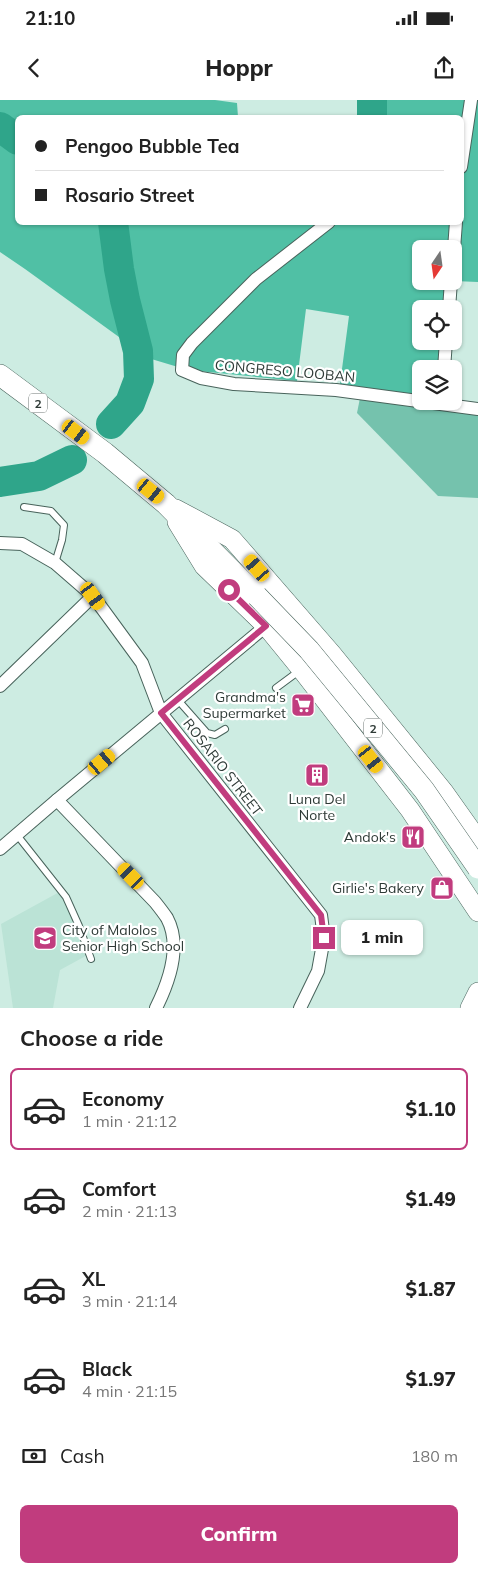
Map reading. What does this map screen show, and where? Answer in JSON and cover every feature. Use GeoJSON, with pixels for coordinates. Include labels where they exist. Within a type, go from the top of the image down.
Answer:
{"type":"FeatureCollection","features":[{"type":"Feature","properties":{"kind":"highway","name":"2"},"geometry":{"type":"LineString","coordinates":[[0,375],[105,453],[166,504],[257,596],[309,650],[424,790],[478,868]]}},
{"type":"Feature","properties":{"kind":"main road"},"geometry":{"type":"LineString","coordinates":[[166,504],[204,566],[266,626],[410,810],[478,912]]}},
{"type":"Feature","properties":{"kind":"main road"},"geometry":{"type":"LineString","coordinates":[[166,504],[232,540],[332,654],[444,792],[478,840]]}},
{"type":"Feature","properties":{"kind":"main road"},"geometry":{"type":"LineString","coordinates":[[470,1008],[478,992]]}},
{"type":"Feature","properties":{"kind":"street"},"geometry":{"type":"LineString","coordinates":[[464,147],[471,100]]}},
{"type":"Feature","properties":{"kind":"street","name":"CONGRESO LOOBAN"},"geometry":{"type":"LineString","coordinates":[[325,225],[256,279],[192,343],[183,355],[182,370],[201,378],[234,384],[336,390],[412,399]]}},
{"type":"Feature","properties":{"kind":"street"},"geometry":{"type":"LineString","coordinates":[[455,240],[456,225]]}},
{"type":"Feature","properties":{"kind":"street","name":"CONGRESO LOOBAN"},"geometry":{"type":"LineString","coordinates":[[462,406],[478,409]]}},
{"type":"Feature","properties":{"kind":"street","name":"ROSARIO STREET"},"geometry":{"type":"LineString","coordinates":[[0,543],[22,544],[55,563],[93,596],[142,663],[161,713],[321,915],[324,938],[318,971],[300,1008]]}},
{"type":"Feature","properties":{"kind":"street"},"geometry":{"type":"LineString","coordinates":[[0,686],[93,596]]}},
{"type":"Feature","properties":{"kind":"street"},"geometry":{"type":"LineString","coordinates":[[0,850],[57,800],[266,626]]}},
{"type":"Feature","properties":{"kind":"street"},"geometry":{"type":"LineString","coordinates":[[57,800],[156,902],[168,920],[173,940],[172,962],[166,984],[156,1008]]}},
{"type":"Feature","properties":{"kind":"lane"},"geometry":{"type":"LineString","coordinates":[[24,507],[51,511],[64,525],[62,540],[55,563]]}},
{"type":"Feature","properties":{"kind":"lane"},"geometry":{"type":"LineString","coordinates":[[276,688],[301,669]]}},
{"type":"Feature","properties":{"kind":"lane"},"geometry":{"type":"LineString","coordinates":[[177,700],[207,733],[215,735],[225,729]]}},
{"type":"Feature","properties":{"kind":"lane"},"geometry":{"type":"LineString","coordinates":[[17,835],[66,896],[91,959]]}},
{"type":"Feature","properties":{"kind":"shaded area","name":"City of Malolos Senior High School"},"geometry":{"type":"Polygon","coordinates":[[[63,890],[71,900],[93,952],[60,970],[53,1008],[13,1008],[1,924],[63,890]]]}},
{"type":"Feature","properties":{"kind":"green space"},"geometry":{"type":"Polygon","coordinates":[[[0,100],[215,100],[237,103],[238,115],[15,115],[15,225],[464,225],[464,115],[362,115],[365,100],[478,100],[478,282],[462,281],[462,240],[412,240],[412,290],[445,290],[445,300],[412,300],[412,350],[441,350],[441,360],[412,360],[412,394],[340,384],[349,316],[306,309],[297,381],[188,370],[148,358],[0,252],[0,100]]]}},
{"type":"Feature","properties":{"kind":"green space"},"geometry":{"type":"Polygon","coordinates":[[[361,393],[412,401],[412,410],[462,409],[478,412],[478,498],[438,496],[357,413],[361,393]]]}},
{"type":"Feature","properties":{"kind":"waterway"},"geometry":{"type":"LineString","coordinates":[[372,100],[372,115]]}},
{"type":"Feature","properties":{"kind":"waterway"},"geometry":{"type":"LineString","coordinates":[[0,127],[15,138]]}},
{"type":"Feature","properties":{"kind":"waterway"},"geometry":{"type":"LineString","coordinates":[[111,424],[130,403],[139,379],[138,351],[125,300],[113,225]]}},
{"type":"Feature","properties":{"kind":"waterway"},"geometry":{"type":"LineString","coordinates":[[0,482],[39,476],[72,460]]}},
{"type":"Feature","properties":{"kind":"place","name":"Grandma's Supermarket"},"geometry":{"type":"Point","coordinates":[303,705]}},
{"type":"Feature","properties":{"kind":"place","name":"Luna Del Norte"},"geometry":{"type":"Point","coordinates":[317,775]}},
{"type":"Feature","properties":{"kind":"place","name":"Andok's"},"geometry":{"type":"Point","coordinates":[413,837]}},
{"type":"Feature","properties":{"kind":"place","name":"Girlie's Bakery"},"geometry":{"type":"Point","coordinates":[442,888]}},
{"type":"Feature","properties":{"kind":"place","name":"City of Malolos Senior High School"},"geometry":{"type":"Point","coordinates":[45,938]}},
{"type":"Feature","properties":{"kind":"route"},"geometry":{"type":"LineString","coordinates":[[229,590],[266,626],[161,713],[321,915],[324,938]]}}]}
